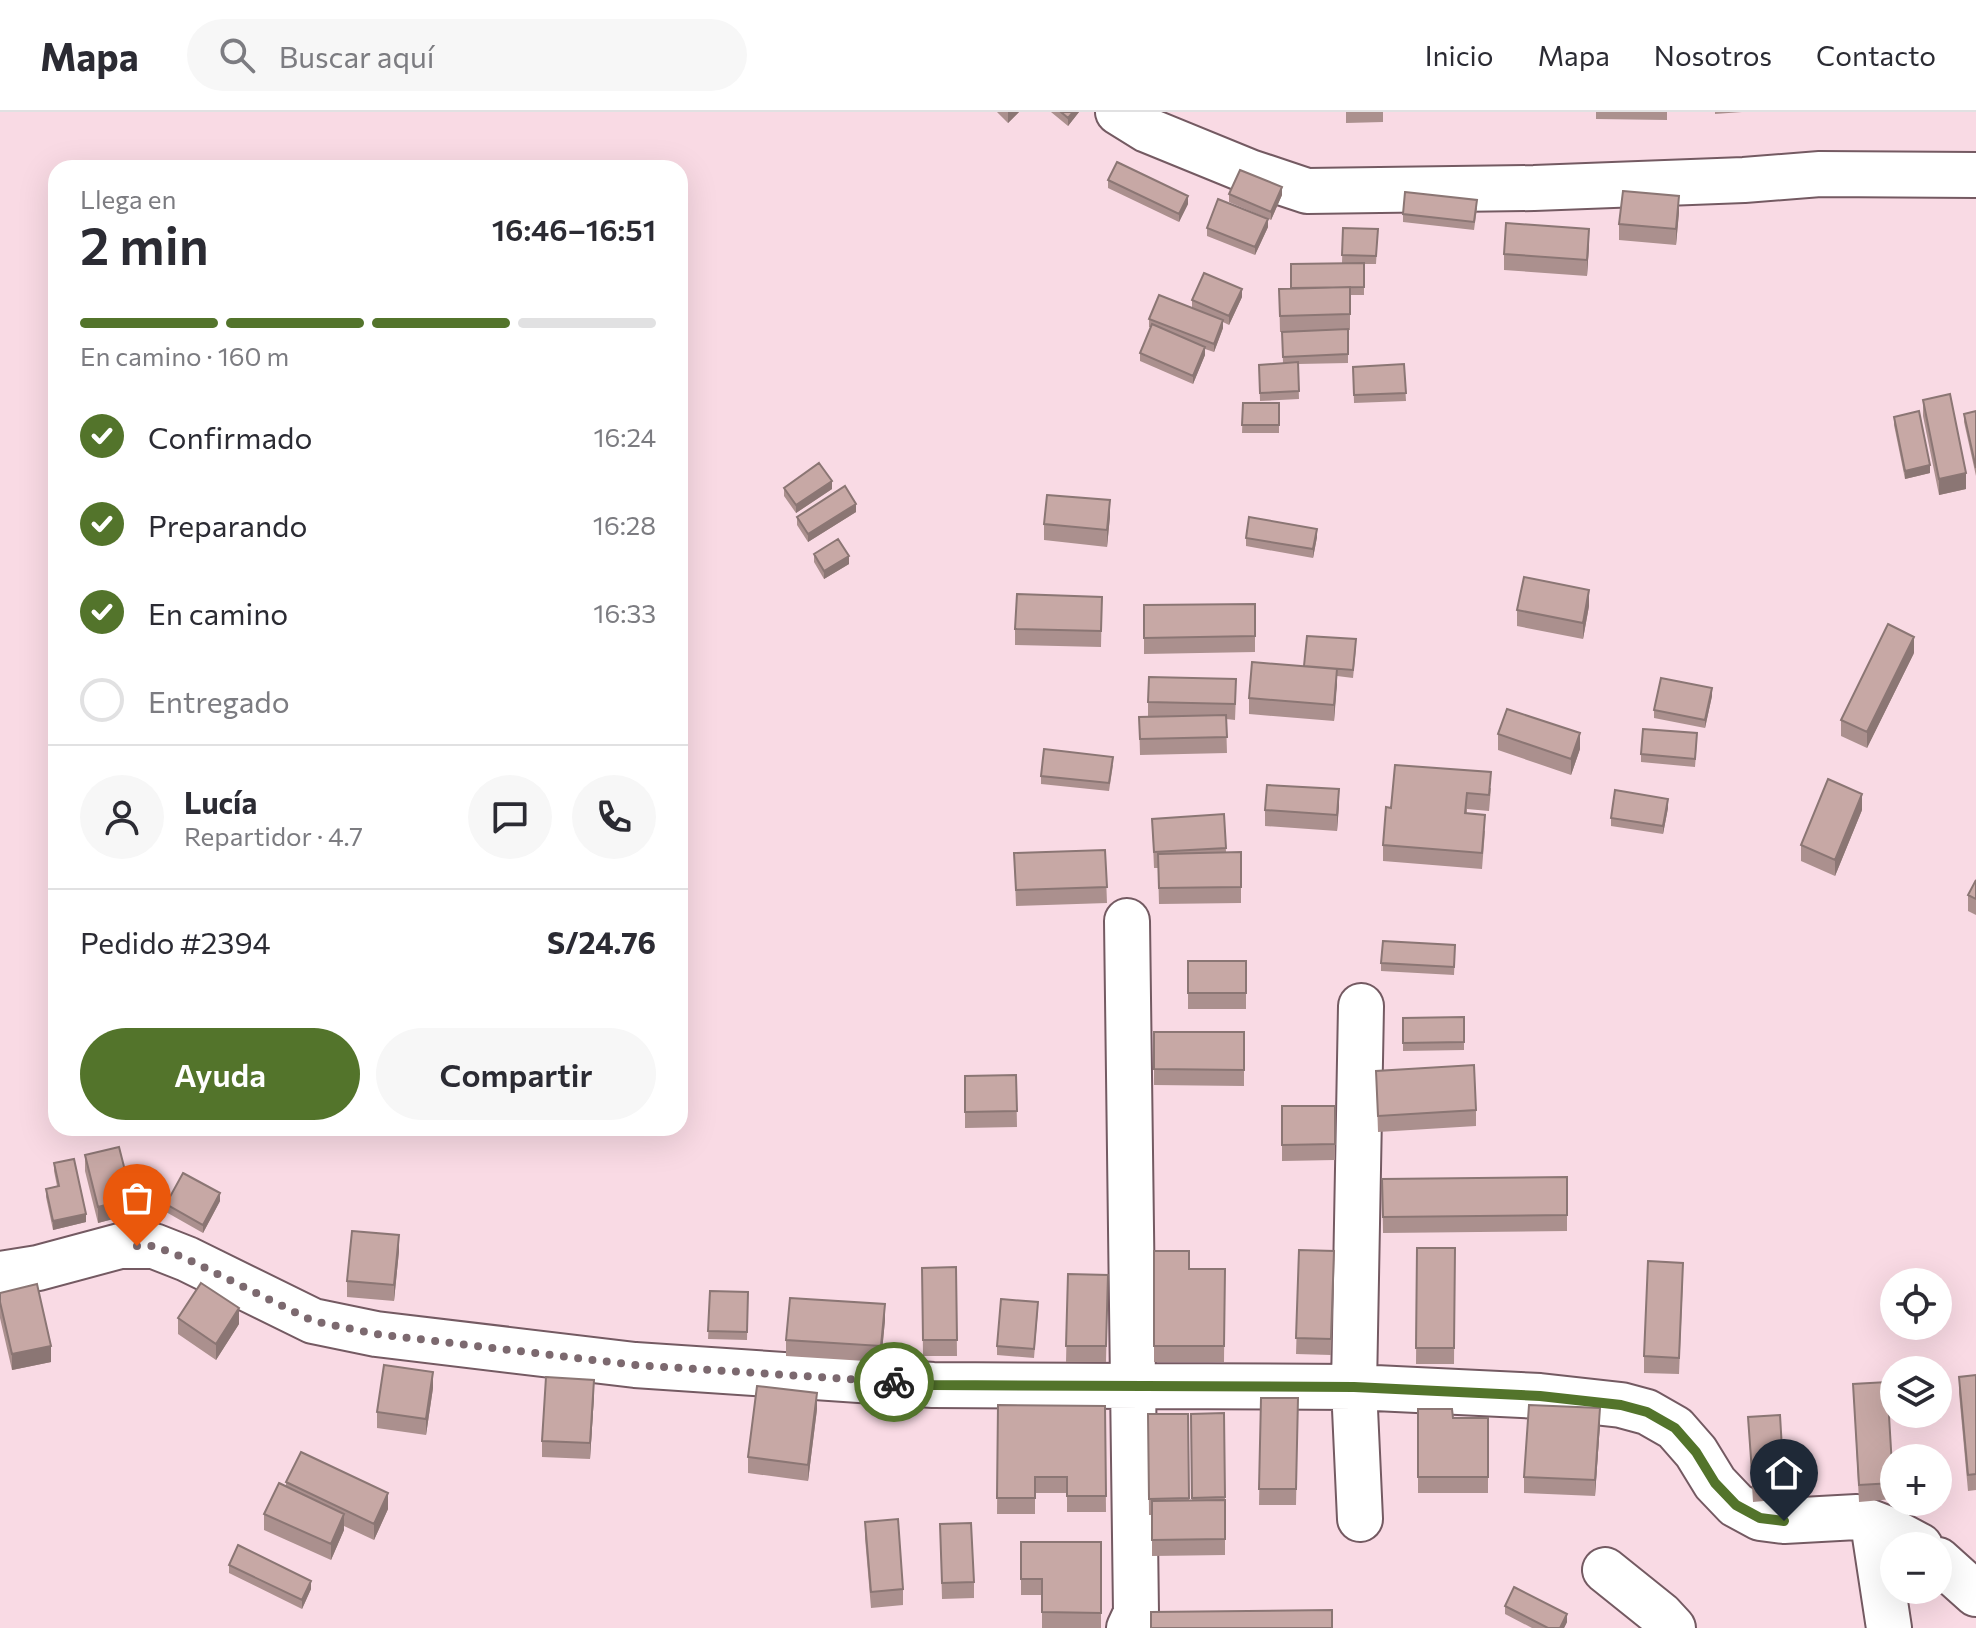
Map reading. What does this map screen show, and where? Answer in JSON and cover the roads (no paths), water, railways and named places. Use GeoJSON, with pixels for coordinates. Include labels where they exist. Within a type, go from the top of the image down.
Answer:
{"type":"FeatureCollection","features":[{"type":"Feature","properties":{"kind":"street"},"geometry":{"type":"LineString","coordinates":[[1118,112],[1147,130],[1250,172],[1307,191],[1534,188],[1820,174],[1976,175]]}},
{"type":"Feature","properties":{"kind":"street"},"geometry":{"type":"LineString","coordinates":[[1127,921],[1136,1613],[1129,1628]]}},
{"type":"Feature","properties":{"kind":"street"},"geometry":{"type":"LineString","coordinates":[[1360,1519],[1354,1387],[1361,1006]]}},
{"type":"Feature","properties":{"kind":"street"},"geometry":{"type":"LineString","coordinates":[[0,1274],[38,1268],[120,1246],[154,1246],[313,1321],[376,1334],[650,1366],[933,1385],[1354,1387],[1540,1396],[1621,1405],[1647,1412],[1675,1428],[1696,1452],[1715,1483],[1736,1505],[1760,1518],[1784,1521],[1857,1517],[1891,1532]]}},
{"type":"Feature","properties":{"kind":"street"},"geometry":{"type":"LineString","coordinates":[[1873,1523],[1889,1628]]}},
{"type":"Feature","properties":{"kind":"street"},"geometry":{"type":"LineString","coordinates":[[1605,1570],[1673,1628]]}},
{"type":"Feature","properties":{"kind":"street"},"geometry":{"type":"LineString","coordinates":[[1952,1573],[1976,1594]]}}]}
